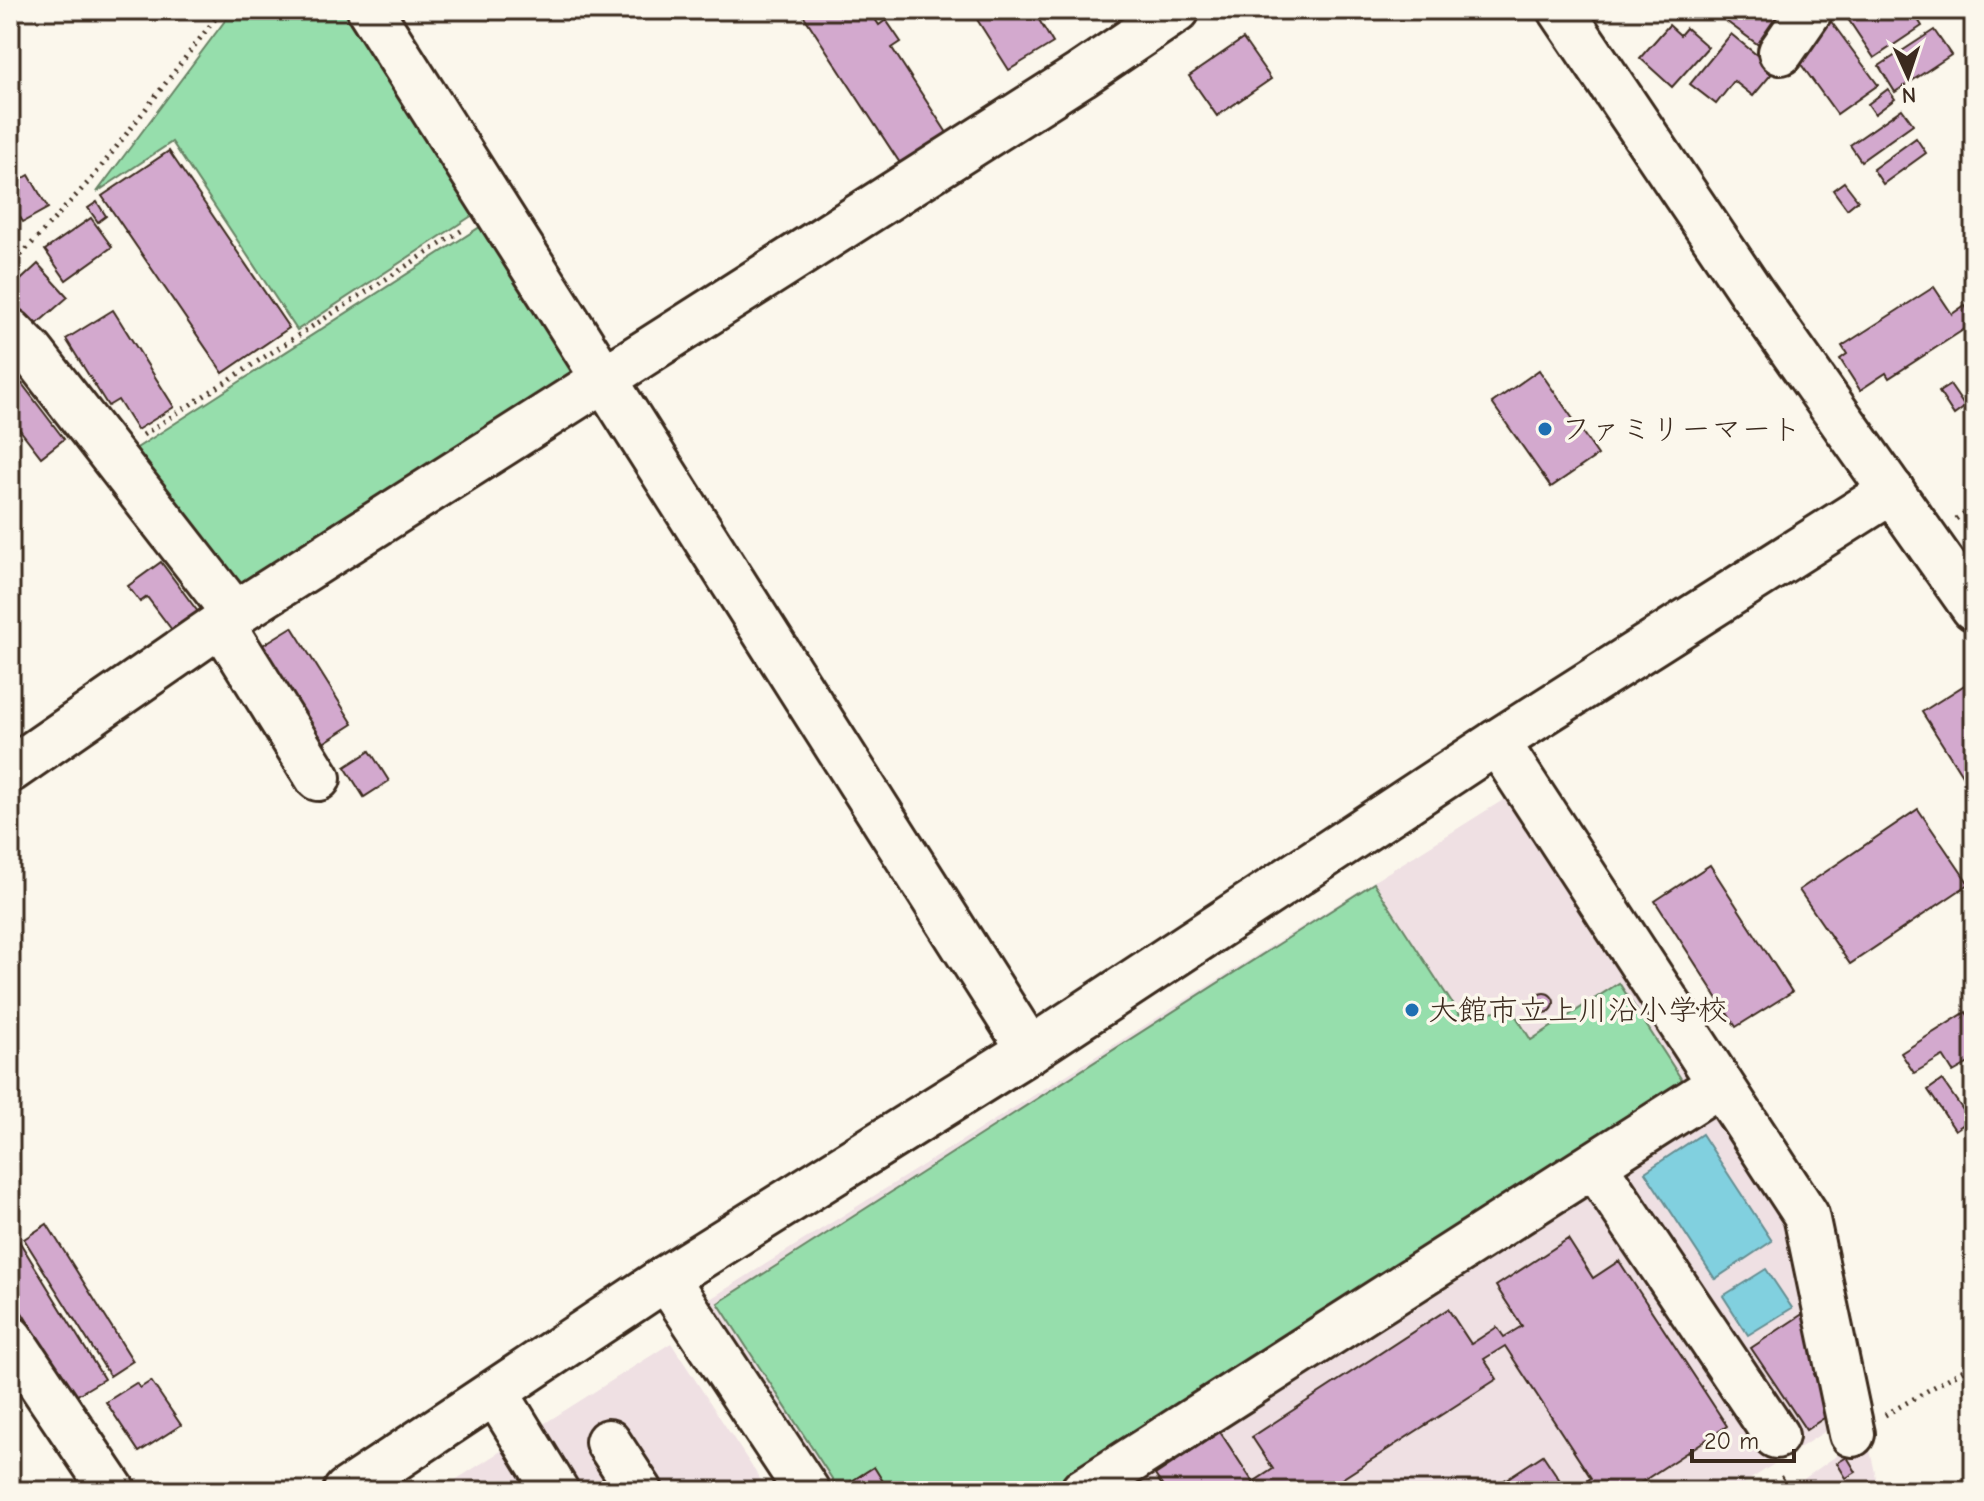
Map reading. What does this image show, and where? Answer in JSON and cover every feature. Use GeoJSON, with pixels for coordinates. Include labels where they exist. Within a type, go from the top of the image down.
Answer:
{"type":"FeatureCollection","features":[{"type":"Feature","properties":{"kind":"street"},"geometry":{"type":"LineString","coordinates":[[370,10],[1030,1050]]}},
{"type":"Feature","properties":{"kind":"street"},"geometry":{"type":"LineString","coordinates":[[10,770],[228,619],[1068,84],[1177,10]]}},
{"type":"Feature","properties":{"kind":"street"},"geometry":{"type":"LineString","coordinates":[[1561,10],[1751,292],[1974,608]]}},
{"type":"Feature","properties":{"kind":"street"},"geometry":{"type":"LineString","coordinates":[[1781,52],[1810,10]]}},
{"type":"Feature","properties":{"kind":"street"},"geometry":{"type":"LineString","coordinates":[[10,331],[32,353],[112,455],[228,619],[318,778]]}},
{"type":"Feature","properties":{"kind":"street"},"geometry":{"type":"LineString","coordinates":[[346,1491],[666,1278],[1030,1050],[1497,742],[1892,491]]}},
{"type":"Feature","properties":{"kind":"street"},"geometry":{"type":"LineString","coordinates":[[1497,742],[1806,1215],[1852,1434]]}},
{"type":"Feature","properties":{"kind":"street"},"geometry":{"type":"LineString","coordinates":[[1083,1491],[1720,1084]]}},
{"type":"Feature","properties":{"kind":"street"},"geometry":{"type":"LineString","coordinates":[[1594,1165],[1776,1436]]}},
{"type":"Feature","properties":{"kind":"street"},"geometry":{"type":"LineString","coordinates":[[666,1278],[807,1491]]}},
{"type":"Feature","properties":{"kind":"street"},"geometry":{"type":"LineString","coordinates":[[10,1338],[113,1491]]}},
{"type":"Feature","properties":{"kind":"street"},"geometry":{"type":"LineString","coordinates":[[496,1393],[556,1491]]}},
{"type":"Feature","properties":{"kind":"street"},"geometry":{"type":"LineString","coordinates":[[608,1442],[640,1491]]}},
{"type":"Feature","properties":{"kind":"path"},"geometry":{"type":"LineString","coordinates":[[10,267],[94,176],[222,10]]}},
{"type":"Feature","properties":{"kind":"path"},"geometry":{"type":"LineString","coordinates":[[112,455],[495,210]]}},
{"type":"Feature","properties":{"kind":"path"},"geometry":{"type":"LineString","coordinates":[[1852,1434],[1974,1364]]}},
{"type":"Feature","properties":{"kind":"shaded area","name":"大館市立上川沿小学校"},"geometry":{"type":"Polygon","coordinates":[[[1511,795],[1799,1224],[1840,1422],[1732,1491],[780,1491],[672,1323],[1511,795]]]}},
{"type":"Feature","properties":{"kind":"shaded area"},"geometry":{"type":"Polygon","coordinates":[[[671,1343],[768,1491],[438,1491],[671,1343]]]}},
{"type":"Feature","properties":{"kind":"shaded area"},"geometry":{"type":"Polygon","coordinates":[[[1867,1437],[1879,1491],[1787,1491],[1829,1461],[1867,1437]]]}},
{"type":"Feature","properties":{"kind":"green space"},"geometry":{"type":"Polygon","coordinates":[[[233,10],[356,10],[473,215],[297,330],[172,142],[97,192],[233,10]]]}},
{"type":"Feature","properties":{"kind":"green space"},"geometry":{"type":"Polygon","coordinates":[[[480,227],[578,379],[236,602],[129,453],[480,227]]]}},
{"type":"Feature","properties":{"kind":"green space"},"geometry":{"type":"Polygon","coordinates":[[[1374,883],[1459,1014],[1512,1010],[1531,1040],[1619,983],[1689,1091],[1064,1491],[840,1491],[718,1303],[1374,883]]]}},
{"type":"Feature","properties":{"kind":"water"},"geometry":{"type":"Polygon","coordinates":[[[1702,1134],[1772,1241],[1715,1279],[1645,1172],[1702,1134]]]}},
{"type":"Feature","properties":{"kind":"water"},"geometry":{"type":"Polygon","coordinates":[[[1766,1269],[1792,1308],[1748,1335],[1723,1296],[1766,1269]]]}},
{"type":"Feature","properties":{"kind":"building"},"geometry":{"type":"Polygon","coordinates":[[[800,10],[869,10],[879,25],[886,20],[901,42],[892,48],[947,133],[900,163],[800,10]]]}},
{"type":"Feature","properties":{"kind":"building"},"geometry":{"type":"Polygon","coordinates":[[[971,10],[1033,10],[1053,43],[1009,70],[971,10]]]}},
{"type":"Feature","properties":{"kind":"building"},"geometry":{"type":"Polygon","coordinates":[[[1711,10],[1799,10],[1768,52],[1711,10]]]}},
{"type":"Feature","properties":{"kind":"building"},"geometry":{"type":"Polygon","coordinates":[[[1842,10],[1912,10],[1922,26],[1874,58],[1842,10]]]}},
{"type":"Feature","properties":{"kind":"building"},"geometry":{"type":"Polygon","coordinates":[[[1830,20],[1878,85],[1837,114],[1795,56],[1807,36],[1830,20]]]}},
{"type":"Feature","properties":{"kind":"building"},"geometry":{"type":"Polygon","coordinates":[[[1669,25],[1680,35],[1686,28],[1708,47],[1672,87],[1640,58],[1669,25]]]}},
{"type":"Feature","properties":{"kind":"building"},"geometry":{"type":"Polygon","coordinates":[[[1934,30],[1951,55],[1895,92],[1879,66],[1934,30]]]}},
{"type":"Feature","properties":{"kind":"building"},"geometry":{"type":"Polygon","coordinates":[[[1731,34],[1775,70],[1753,96],[1734,81],[1716,104],[1690,84],[1731,34]]]}},
{"type":"Feature","properties":{"kind":"building"},"geometry":{"type":"Polygon","coordinates":[[[1243,39],[1271,79],[1217,116],[1189,76],[1243,39]]]}},
{"type":"Feature","properties":{"kind":"building"},"geometry":{"type":"Polygon","coordinates":[[[1888,89],[1895,99],[1875,114],[1868,104],[1888,89]]]}},
{"type":"Feature","properties":{"kind":"building"},"geometry":{"type":"Polygon","coordinates":[[[1902,109],[1913,124],[1861,161],[1850,145],[1902,109]]]}},
{"type":"Feature","properties":{"kind":"building"},"geometry":{"type":"Polygon","coordinates":[[[1916,138],[1926,153],[1883,184],[1873,169],[1916,138]]]}},
{"type":"Feature","properties":{"kind":"building"},"geometry":{"type":"Polygon","coordinates":[[[169,151],[289,328],[223,373],[102,196],[169,151]]]}},
{"type":"Feature","properties":{"kind":"building"},"geometry":{"type":"Polygon","coordinates":[[[29,175],[48,208],[23,222],[10,201],[10,186],[29,175]]]}},
{"type":"Feature","properties":{"kind":"building"},"geometry":{"type":"Polygon","coordinates":[[[1844,182],[1858,200],[1847,209],[1833,190],[1844,182]]]}},
{"type":"Feature","properties":{"kind":"building"},"geometry":{"type":"Polygon","coordinates":[[[97,202],[106,216],[98,222],[88,208],[97,202]]]}},
{"type":"Feature","properties":{"kind":"building"},"geometry":{"type":"Polygon","coordinates":[[[91,218],[112,247],[66,280],[45,250],[91,218]]]}},
{"type":"Feature","properties":{"kind":"building"},"geometry":{"type":"Polygon","coordinates":[[[38,264],[68,297],[31,329],[10,306],[10,290],[38,264]]]}},
{"type":"Feature","properties":{"kind":"building"},"geometry":{"type":"Polygon","coordinates":[[[1934,287],[1952,314],[1965,305],[1974,323],[1889,378],[1886,373],[1860,390],[1840,359],[1847,354],[1842,346],[1934,287]]]}},
{"type":"Feature","properties":{"kind":"building"},"geometry":{"type":"Polygon","coordinates":[[[113,310],[174,407],[137,430],[118,400],[108,406],[66,339],[113,310]]]}},
{"type":"Feature","properties":{"kind":"building"},"geometry":{"type":"Polygon","coordinates":[[[10,368],[64,439],[41,457],[10,417],[10,368]]]}},
{"type":"Feature","properties":{"kind":"building","name":"ファミリーマート"},"geometry":{"type":"Polygon","coordinates":[[[1539,370],[1598,455],[1551,487],[1492,403],[1539,370]]]}},
{"type":"Feature","properties":{"kind":"building"},"geometry":{"type":"Polygon","coordinates":[[[1950,385],[1965,407],[1954,415],[1939,392],[1950,385]]]}},
{"type":"Feature","properties":{"kind":"building"},"geometry":{"type":"Polygon","coordinates":[[[161,562],[201,616],[175,634],[147,597],[140,602],[128,586],[161,562]]]}},
{"type":"Feature","properties":{"kind":"building"},"geometry":{"type":"Polygon","coordinates":[[[292,627],[353,724],[314,749],[253,651],[292,627]]]}},
{"type":"Feature","properties":{"kind":"building"},"geometry":{"type":"Polygon","coordinates":[[[1971,681],[1974,686],[1974,794],[1922,712],[1971,681]]]}},
{"type":"Feature","properties":{"kind":"building"},"geometry":{"type":"Polygon","coordinates":[[[370,751],[389,781],[364,797],[345,767],[370,751]]]}},
{"type":"Feature","properties":{"kind":"building"},"geometry":{"type":"Polygon","coordinates":[[[1918,809],[1969,884],[1850,964],[1799,890],[1918,809]]]}},
{"type":"Feature","properties":{"kind":"building"},"geometry":{"type":"Polygon","coordinates":[[[1710,865],[1792,992],[1736,1027],[1655,901],[1710,865]]]}},
{"type":"Feature","properties":{"kind":"building"},"geometry":{"type":"Polygon","coordinates":[[[1544,993],[1551,996],[1554,1003],[1551,1010],[1544,1013],[1537,1010],[1534,1003],[1537,996],[1544,993]]]}},
{"type":"Feature","properties":{"kind":"building"},"geometry":{"type":"Polygon","coordinates":[[[1966,1012],[1974,1025],[1974,1060],[1953,1072],[1943,1056],[1914,1073],[1901,1053],[1966,1012]]]}},
{"type":"Feature","properties":{"kind":"building"},"geometry":{"type":"Polygon","coordinates":[[[1942,1080],[1970,1120],[1955,1130],[1928,1090],[1942,1080]]]}},
{"type":"Feature","properties":{"kind":"building"},"geometry":{"type":"Polygon","coordinates":[[[47,1224],[133,1361],[110,1376],[24,1239],[47,1224]]]}},
{"type":"Feature","properties":{"kind":"building"},"geometry":{"type":"Polygon","coordinates":[[[1568,1239],[1593,1278],[1619,1261],[1727,1426],[1628,1491],[1571,1491],[1591,1478],[1505,1346],[1484,1359],[1497,1379],[1323,1491],[1166,1491],[1155,1475],[1220,1432],[1253,1482],[1273,1469],[1252,1437],[1448,1309],[1471,1344],[1497,1327],[1504,1337],[1522,1326],[1496,1286],[1568,1239]]]}},
{"type":"Feature","properties":{"kind":"building"},"geometry":{"type":"Polygon","coordinates":[[[19,1241],[104,1379],[74,1397],[10,1293],[10,1247],[19,1241]]]}},
{"type":"Feature","properties":{"kind":"building"},"geometry":{"type":"Polygon","coordinates":[[[1804,1313],[1821,1371],[1814,1374],[1827,1401],[1827,1416],[1806,1430],[1751,1348],[1804,1313]]]}},
{"type":"Feature","properties":{"kind":"building"},"geometry":{"type":"Polygon","coordinates":[[[151,1381],[181,1425],[139,1452],[106,1402],[136,1383],[140,1388],[151,1381]]]}},
{"type":"Feature","properties":{"kind":"building"},"geometry":{"type":"Polygon","coordinates":[[[1543,1455],[1567,1491],[1488,1491],[1543,1455]]]}},
{"type":"Feature","properties":{"kind":"building"},"geometry":{"type":"Polygon","coordinates":[[[1847,1457],[1856,1472],[1846,1478],[1837,1463],[1847,1457]]]}},
{"type":"Feature","properties":{"kind":"building"},"geometry":{"type":"Polygon","coordinates":[[[874,1467],[889,1491],[851,1491],[847,1484],[874,1467]]]}},
{"type":"Feature","properties":{"kind":"place","name":"ファミリーマート"},"geometry":{"type":"Point","coordinates":[1545,429]}},
{"type":"Feature","properties":{"kind":"place","name":"大館市立上川沿小学校"},"geometry":{"type":"Point","coordinates":[1412,1010]}}]}
